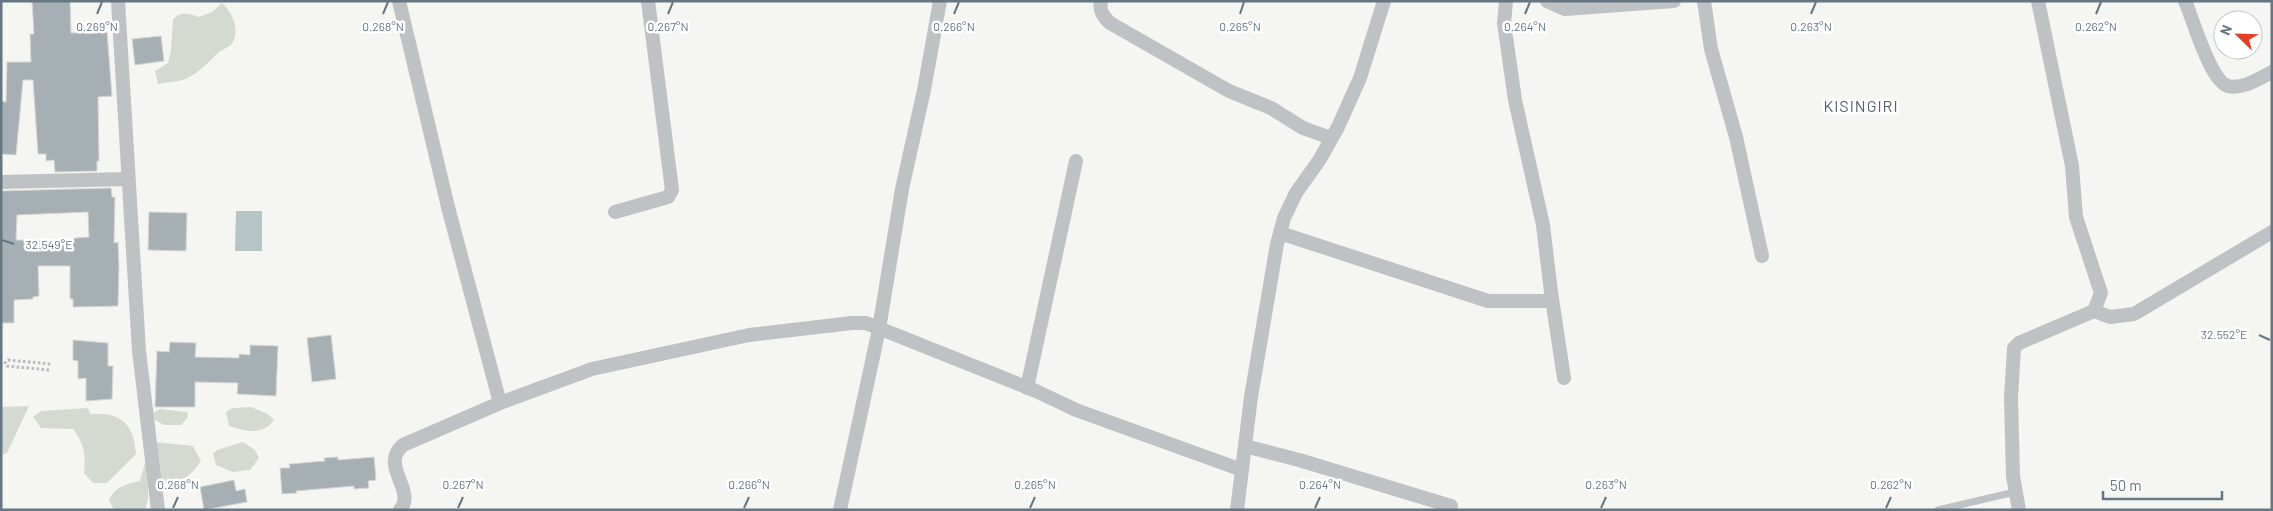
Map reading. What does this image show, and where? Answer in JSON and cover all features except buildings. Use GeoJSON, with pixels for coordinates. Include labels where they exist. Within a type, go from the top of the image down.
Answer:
{"type":"FeatureCollection","features":[{"type":"Feature","properties":{"kind":"street"},"geometry":{"type":"LineString","coordinates":[[118,1],[139,351],[158,510]]}},
{"type":"Feature","properties":{"kind":"street"},"geometry":{"type":"LineString","coordinates":[[399,1],[448,207],[500,403]]}},
{"type":"Feature","properties":{"kind":"street"},"geometry":{"type":"LineString","coordinates":[[615,212],[668,197],[672,190],[648,1]]}},
{"type":"Feature","properties":{"kind":"street"},"geometry":{"type":"LineString","coordinates":[[840,510],[878,329],[902,188],[924,90],[940,1]]}},
{"type":"Feature","properties":{"kind":"street"},"geometry":{"type":"LineString","coordinates":[[1101,1],[1100,6],[1103,16],[1110,23],[1229,90],[1271,108],[1303,128],[1331,138]]}},
{"type":"Feature","properties":{"kind":"street"},"geometry":{"type":"LineString","coordinates":[[1237,510],[1251,397],[1284,218],[1296,194],[1331,138],[1360,78],[1384,1]]}},
{"type":"Feature","properties":{"kind":"street"},"geometry":{"type":"LineString","coordinates":[[1506,1],[1504,23],[1514,90],[1543,225],[1564,378]]}},
{"type":"Feature","properties":{"kind":"street"},"geometry":{"type":"LineString","coordinates":[[1547,1],[1565,9],[1674,1]]}},
{"type":"Feature","properties":{"kind":"street"},"geometry":{"type":"LineString","coordinates":[[1704,1],[1711,48],[1736,137],[1762,256]]}},
{"type":"Feature","properties":{"kind":"street"},"geometry":{"type":"LineString","coordinates":[[2038,1],[2072,166],[2076,217],[2101,293],[2094,312]]}},
{"type":"Feature","properties":{"kind":"street"},"geometry":{"type":"LineString","coordinates":[[2185,1],[2210,65],[2220,82],[2228,86],[2240,86],[2272,72]]}},
{"type":"Feature","properties":{"kind":"street"},"geometry":{"type":"LineString","coordinates":[[1027,388],[1076,161]]}},
{"type":"Feature","properties":{"kind":"street"},"geometry":{"type":"LineString","coordinates":[[1,182],[128,179]]}},
{"type":"Feature","properties":{"kind":"street"},"geometry":{"type":"LineString","coordinates":[[2018,510],[2012,476],[2012,353],[2014,348],[2019,344],[2094,312],[2110,317],[2134,314],[2272,232]]}},
{"type":"Feature","properties":{"kind":"street"},"geometry":{"type":"LineString","coordinates":[[1280,233],[1488,301],[1552,301]]}},
{"type":"Feature","properties":{"kind":"street"},"geometry":{"type":"LineString","coordinates":[[400,510],[404,506],[404,493],[393,461],[396,451],[403,445],[500,403],[592,369],[731,338],[852,323],[866,323],[1027,388],[1076,410],[1242,470]]}},
{"type":"Feature","properties":{"kind":"street"},"geometry":{"type":"LineString","coordinates":[[1245,446],[1299,460],[1451,506]]}},
{"type":"Feature","properties":{"kind":"lane"},"geometry":{"type":"LineString","coordinates":[[1938,510],[2015,492]]}},
{"type":"Feature","properties":{"kind":"path"},"geometry":{"type":"LineString","coordinates":[[49,370],[7,366],[3,363],[8,360],[51,364]]}},
{"type":"Feature","properties":{"kind":"shaded area"},"geometry":{"type":"Polygon","coordinates":[[[222,3],[234,22],[235,34],[231,45],[188,78],[158,84],[155,71],[168,63],[171,50],[173,19],[185,14],[199,17],[212,12],[222,3]]]}},
{"type":"Feature","properties":{"kind":"shaded area"},"geometry":{"type":"Polygon","coordinates":[[[236,211],[262,211],[262,251],[235,251],[236,211]]]}},
{"type":"Feature","properties":{"kind":"shaded area"},"geometry":{"type":"Polygon","coordinates":[[[29,406],[7,453],[1,455],[1,407],[29,406]]]}},
{"type":"Feature","properties":{"kind":"shaded area"},"geometry":{"type":"Polygon","coordinates":[[[251,407],[268,414],[274,420],[270,425],[253,431],[229,426],[226,412],[233,408],[251,407]]]}},
{"type":"Feature","properties":{"kind":"shaded area"},"geometry":{"type":"Polygon","coordinates":[[[88,408],[90,414],[110,415],[124,422],[132,434],[135,443],[136,454],[107,483],[93,483],[84,473],[85,460],[83,449],[80,439],[73,429],[41,428],[33,417],[41,411],[88,408]]]}},
{"type":"Feature","properties":{"kind":"shaded area"},"geometry":{"type":"Polygon","coordinates":[[[160,409],[187,412],[188,417],[181,425],[164,425],[155,420],[153,413],[160,409]]]}},
{"type":"Feature","properties":{"kind":"shaded area"},"geometry":{"type":"Polygon","coordinates":[[[146,441],[193,446],[201,461],[190,474],[179,482],[148,487],[148,500],[145,510],[114,510],[109,500],[112,495],[126,485],[140,481],[147,456],[143,445],[146,441]]]}},
{"type":"Feature","properties":{"kind":"shaded area"},"geometry":{"type":"Polygon","coordinates":[[[243,442],[255,450],[259,458],[250,470],[233,472],[216,465],[213,454],[217,450],[243,442]]]}},
{"type":"Feature","properties":{"kind":"district","name":"KISINGIRI"},"geometry":{"type":"Point","coordinates":[1861,106]}}]}
